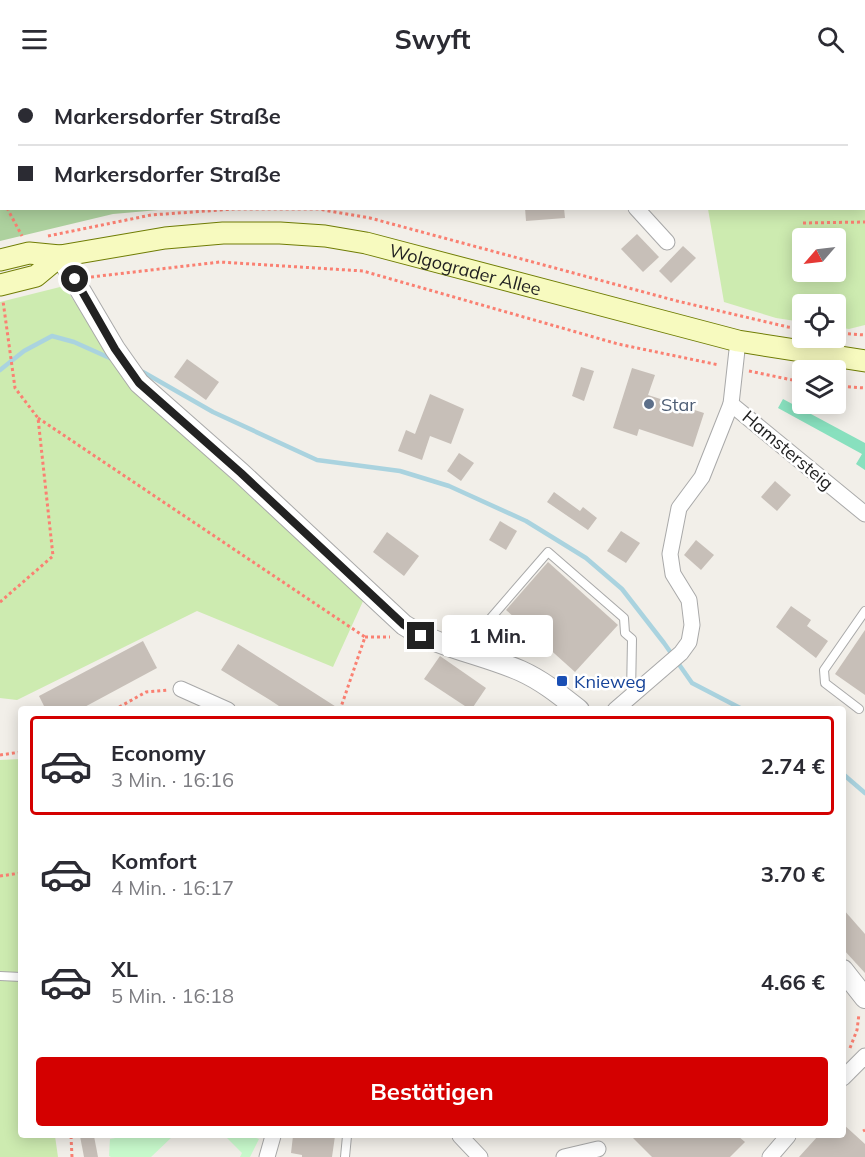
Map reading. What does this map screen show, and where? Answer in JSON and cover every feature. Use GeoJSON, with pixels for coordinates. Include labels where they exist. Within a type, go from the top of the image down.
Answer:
{"type":"FeatureCollection","features":[{"type":"Feature","properties":{"kind":"main road","name":"Wolgograder Allee"},"geometry":{"type":"LineString","coordinates":[[60,256],[165,238],[212,234],[280,233],[325,236],[366,243],[738,341],[865,361]]}},
{"type":"Feature","properties":{"kind":"main road"},"geometry":{"type":"LineString","coordinates":[[0,260],[29,253],[60,256]]}},
{"type":"Feature","properties":{"kind":"main road"},"geometry":{"type":"LineString","coordinates":[[0,285],[36,276],[60,256]]}},
{"type":"Feature","properties":{"kind":"street"},"geometry":{"type":"LineString","coordinates":[[638,210],[667,242]]}},
{"type":"Feature","properties":{"kind":"street"},"geometry":{"type":"LineString","coordinates":[[60,256],[115,349],[139,383],[249,481],[404,625],[421,636],[519,671],[554,689],[573,706]]}},
{"type":"Feature","properties":{"kind":"street","name":"Hamstersteig"},"geometry":{"type":"LineString","coordinates":[[738,341],[731,404],[865,514]]}},
{"type":"Feature","properties":{"kind":"street"},"geometry":{"type":"LineString","coordinates":[[620,706],[681,653],[689,642],[692,625],[688,600],[673,574],[670,554],[672,542],[679,508],[702,477],[731,404]]}},
{"type":"Feature","properties":{"kind":"street"},"geometry":{"type":"LineString","coordinates":[[181,689],[219,706]]}},
{"type":"Feature","properties":{"kind":"street"},"geometry":{"type":"LineString","coordinates":[[846,975],[862,1004]]}},
{"type":"Feature","properties":{"kind":"street"},"geometry":{"type":"LineString","coordinates":[[846,1075],[865,1056]]}},
{"type":"Feature","properties":{"kind":"street"},"geometry":{"type":"LineString","coordinates":[[267,1157],[272,1138]]}},
{"type":"Feature","properties":{"kind":"street"},"geometry":{"type":"LineString","coordinates":[[462,1138],[480,1157]]}},
{"type":"Feature","properties":{"kind":"street"},"geometry":{"type":"LineString","coordinates":[[564,1157],[601,1153],[590,1138]]}},
{"type":"Feature","properties":{"kind":"street"},"geometry":{"type":"LineString","coordinates":[[770,1157],[786,1138]]}},
{"type":"Feature","properties":{"kind":"lane"},"geometry":{"type":"LineString","coordinates":[[471,655],[477,634],[548,552],[624,618],[625,633],[632,639],[631,696]]}},
{"type":"Feature","properties":{"kind":"lane"},"geometry":{"type":"LineString","coordinates":[[859,709],[825,683],[824,670],[865,612]]}},
{"type":"Feature","properties":{"kind":"lane"},"geometry":{"type":"LineString","coordinates":[[0,976],[18,977]]}},
{"type":"Feature","properties":{"kind":"lane"},"geometry":{"type":"LineString","coordinates":[[345,1157],[347,1138]]}},
{"type":"Feature","properties":{"kind":"path"},"geometry":{"type":"LineString","coordinates":[[8,210],[29,253]]}},
{"type":"Feature","properties":{"kind":"path"},"geometry":{"type":"LineString","coordinates":[[346,214],[349,210]]}},
{"type":"Feature","properties":{"kind":"path"},"geometry":{"type":"LineString","coordinates":[[803,223],[865,222]]}},
{"type":"Feature","properties":{"kind":"path"},"geometry":{"type":"LineString","coordinates":[[75,279],[220,262],[363,271],[618,344],[792,380]]}},
{"type":"Feature","properties":{"kind":"path"},"geometry":{"type":"LineString","coordinates":[[0,285],[15,388],[38,418],[365,637],[401,637]]}},
{"type":"Feature","properties":{"kind":"path"},"geometry":{"type":"LineString","coordinates":[[846,334],[865,335]]}},
{"type":"Feature","properties":{"kind":"path"},"geometry":{"type":"LineString","coordinates":[[846,387],[865,388]]}},
{"type":"Feature","properties":{"kind":"path"},"geometry":{"type":"LineString","coordinates":[[0,602],[53,556],[38,418]]}},
{"type":"Feature","properties":{"kind":"path"},"geometry":{"type":"LineString","coordinates":[[341,706],[365,637]]}},
{"type":"Feature","properties":{"kind":"path"},"geometry":{"type":"LineString","coordinates":[[121,706],[146,692],[181,689]]}},
{"type":"Feature","properties":{"kind":"path"},"geometry":{"type":"LineString","coordinates":[[0,755],[18,752]]}},
{"type":"Feature","properties":{"kind":"path"},"geometry":{"type":"LineString","coordinates":[[0,876],[18,873]]}},
{"type":"Feature","properties":{"kind":"path"},"geometry":{"type":"LineString","coordinates":[[850,1049],[857,1030],[862,1004]]}},
{"type":"Feature","properties":{"kind":"path"},"geometry":{"type":"LineString","coordinates":[[71,1138],[72,1157]]}},
{"type":"Feature","properties":{"kind":"green space"},"geometry":{"type":"Polygon","coordinates":[[[0,210],[159,210],[113,214],[0,241],[0,210]]]}},
{"type":"Feature","properties":{"kind":"green space"},"geometry":{"type":"Polygon","coordinates":[[[708,210],[865,210],[865,325],[846,329],[846,294],[792,294],[792,320],[776,318],[724,302],[708,210]]]}},
{"type":"Feature","properties":{"kind":"green space"},"geometry":{"type":"Polygon","coordinates":[[[64,286],[133,390],[364,599],[333,667],[197,611],[17,700],[0,698],[0,302],[64,286]]]}},
{"type":"Feature","properties":{"kind":"green space"},"geometry":{"type":"Polygon","coordinates":[[[783,399],[792,404],[792,414],[811,414],[865,443],[865,470],[856,464],[862,454],[778,408],[783,399]]]}},
{"type":"Feature","properties":{"kind":"green space"},"geometry":{"type":"Polygon","coordinates":[[[18,759],[18,1138],[55,1138],[58,1157],[0,1157],[0,760],[18,759]]]}},
{"type":"Feature","properties":{"kind":"green space"},"geometry":{"type":"Polygon","coordinates":[[[171,1138],[151,1157],[111,1157],[109,1156],[110,1139],[171,1138]]]}},
{"type":"Feature","properties":{"kind":"green space"},"geometry":{"type":"Polygon","coordinates":[[[227,1138],[259,1139],[250,1157],[240,1157],[242,1153],[227,1138]]]}},
{"type":"Feature","properties":{"kind":"building"},"geometry":{"type":"Polygon","coordinates":[[[525,210],[564,210],[565,218],[526,221],[525,210]]]}},
{"type":"Feature","properties":{"kind":"building"},"geometry":{"type":"Polygon","coordinates":[[[637,234],[659,257],[643,272],[621,249],[637,234]]]}},
{"type":"Feature","properties":{"kind":"building"},"geometry":{"type":"Polygon","coordinates":[[[683,246],[696,258],[671,283],[659,271],[683,246]]]}},
{"type":"Feature","properties":{"kind":"building"},"geometry":{"type":"Polygon","coordinates":[[[187,359],[219,382],[206,400],[174,377],[187,359]]]}},
{"type":"Feature","properties":{"kind":"building"},"geometry":{"type":"Polygon","coordinates":[[[581,367],[594,371],[584,401],[572,396],[581,367]]]}},
{"type":"Feature","properties":{"kind":"building","name":"Star"},"geometry":{"type":"Polygon","coordinates":[[[632,368],[655,375],[648,395],[704,413],[693,447],[639,429],[637,436],[613,428],[632,368]]]}},
{"type":"Feature","properties":{"kind":"building"},"geometry":{"type":"Polygon","coordinates":[[[430,394],[464,409],[451,444],[430,436],[422,460],[398,451],[406,430],[415,434],[430,394]]]}},
{"type":"Feature","properties":{"kind":"building"},"geometry":{"type":"Polygon","coordinates":[[[459,453],[474,463],[461,481],[447,471],[459,453]]]}},
{"type":"Feature","properties":{"kind":"building"},"geometry":{"type":"Polygon","coordinates":[[[775,481],[791,495],[777,511],[761,497],[775,481]]]}},
{"type":"Feature","properties":{"kind":"building"},"geometry":{"type":"Polygon","coordinates":[[[554,492],[580,511],[583,507],[597,518],[588,530],[547,502],[554,492]]]}},
{"type":"Feature","properties":{"kind":"building"},"geometry":{"type":"Polygon","coordinates":[[[500,521],[517,531],[506,550],[489,540],[500,521]]]}},
{"type":"Feature","properties":{"kind":"building"},"geometry":{"type":"Polygon","coordinates":[[[621,531],[640,543],[626,563],[607,551],[621,531]]]}},
{"type":"Feature","properties":{"kind":"building"},"geometry":{"type":"Polygon","coordinates":[[[387,532],[419,556],[404,576],[373,552],[387,532]]]}},
{"type":"Feature","properties":{"kind":"building"},"geometry":{"type":"Polygon","coordinates":[[[696,540],[714,555],[701,570],[684,555],[696,540]]]}},
{"type":"Feature","properties":{"kind":"building"},"geometry":{"type":"Polygon","coordinates":[[[548,562],[618,625],[575,672],[506,610],[548,562]]]}},
{"type":"Feature","properties":{"kind":"building"},"geometry":{"type":"Polygon","coordinates":[[[791,606],[811,620],[807,626],[828,641],[816,658],[776,627],[791,606]]]}},
{"type":"Feature","properties":{"kind":"building"},"geometry":{"type":"Polygon","coordinates":[[[865,630],[865,695],[835,674],[865,630]]]}},
{"type":"Feature","properties":{"kind":"building"},"geometry":{"type":"Polygon","coordinates":[[[143,641],[157,668],[86,706],[44,706],[39,696],[143,641]]]}},
{"type":"Feature","properties":{"kind":"building"},"geometry":{"type":"Polygon","coordinates":[[[238,644],[335,706],[279,706],[221,670],[238,644]]]}},
{"type":"Feature","properties":{"kind":"building"},"geometry":{"type":"Polygon","coordinates":[[[440,656],[486,688],[474,706],[465,706],[424,679],[440,656]]]}},
{"type":"Feature","properties":{"kind":"building"},"geometry":{"type":"Polygon","coordinates":[[[846,912],[865,934],[865,973],[846,952],[846,912]]]}},
{"type":"Feature","properties":{"kind":"building"},"geometry":{"type":"Polygon","coordinates":[[[846,1127],[865,1144],[865,1157],[799,1157],[816,1138],[846,1138],[846,1127]]]}},
{"type":"Feature","properties":{"kind":"building"},"geometry":{"type":"Polygon","coordinates":[[[80,1138],[94,1138],[98,1157],[84,1157],[80,1138]]]}},
{"type":"Feature","properties":{"kind":"building"},"geometry":{"type":"Polygon","coordinates":[[[293,1138],[335,1138],[332,1157],[302,1157],[302,1155],[291,1153],[293,1138]]]}},
{"type":"Feature","properties":{"kind":"building"},"geometry":{"type":"Polygon","coordinates":[[[633,1138],[740,1138],[745,1142],[730,1157],[652,1157],[633,1138]]]}},
{"type":"Feature","properties":{"kind":"waterway"},"geometry":{"type":"LineString","coordinates":[[0,370],[24,351],[52,336],[74,342],[112,359]]}},
{"type":"Feature","properties":{"kind":"waterway"},"geometry":{"type":"LineString","coordinates":[[143,372],[213,412],[317,460],[400,471],[449,486],[526,521],[586,558],[622,589],[692,683],[736,706]]}},
{"type":"Feature","properties":{"kind":"waterway"},"geometry":{"type":"LineString","coordinates":[[846,777],[865,793]]}},
{"type":"Feature","properties":{"kind":"place","name":"Star"},"geometry":{"type":"Point","coordinates":[649,404]}},
{"type":"Feature","properties":{"kind":"place","name":"Knieweg"},"geometry":{"type":"Point","coordinates":[562,681]}},
{"type":"Feature","properties":{"kind":"route"},"geometry":{"type":"LineString","coordinates":[[75,279],[115,349],[139,383],[241,473],[404,625],[421,636]]}}]}
